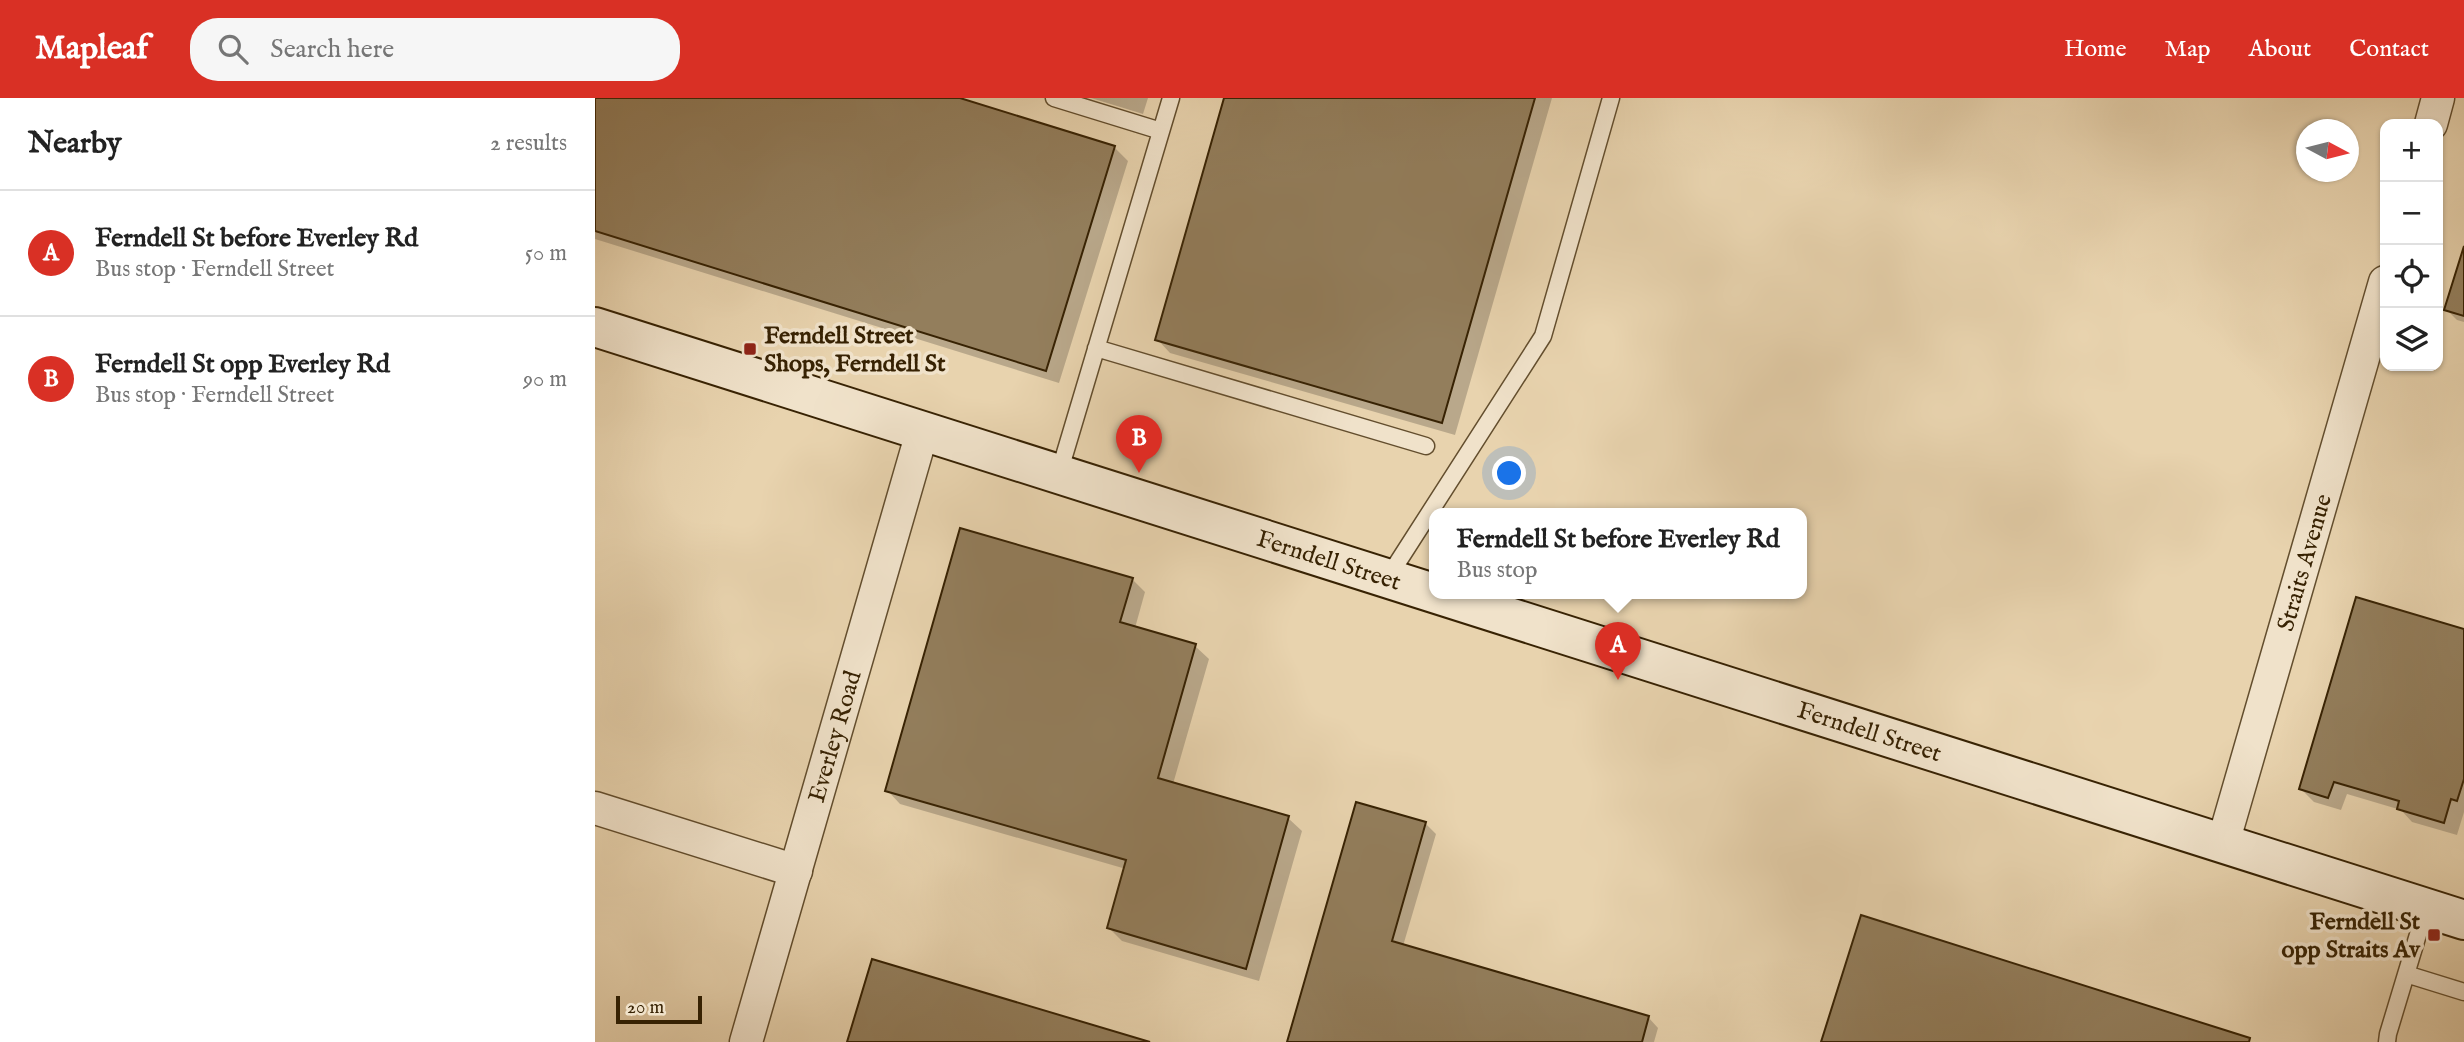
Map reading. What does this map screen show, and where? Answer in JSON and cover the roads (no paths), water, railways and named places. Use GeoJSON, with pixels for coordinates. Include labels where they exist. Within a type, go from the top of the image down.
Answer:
{"type":"FeatureCollection","features":[{"type":"Feature","properties":{"kind":"main road","name":"Ferndell Street"},"geometry":{"type":"LineString","coordinates":[[595,327],[923,429],[1429,593]]}},
{"type":"Feature","properties":{"kind":"main road","name":"Ferndell Street"},"geometry":{"type":"LineString","coordinates":[[1447,599],[2464,920]]}},
{"type":"Feature","properties":{"kind":"street"},"geometry":{"type":"LineString","coordinates":[[2432,119],[2438,98]]}},
{"type":"Feature","properties":{"kind":"street","name":"Straits Avenue"},"geometry":{"type":"LineString","coordinates":[[2223,843],[2380,299]]}},
{"type":"Feature","properties":{"kind":"street","name":"Everley Road"},"geometry":{"type":"LineString","coordinates":[[746,1042],[923,429]]}},
{"type":"Feature","properties":{"kind":"street"},"geometry":{"type":"LineString","coordinates":[[595,808],[796,871]]}},
{"type":"Feature","properties":{"kind":"lane"},"geometry":{"type":"LineString","coordinates":[[1054,98],[1161,131]]}},
{"type":"Feature","properties":{"kind":"lane"},"geometry":{"type":"LineString","coordinates":[[1059,473],[1171,98]]}},
{"type":"Feature","properties":{"kind":"lane"},"geometry":{"type":"LineString","coordinates":[[1433,508],[1543,336],[1611,98]]}},
{"type":"Feature","properties":{"kind":"lane"},"geometry":{"type":"LineString","coordinates":[[1096,348],[1426,446]]}},
{"type":"Feature","properties":{"kind":"lane"},"geometry":{"type":"LineString","coordinates":[[1387,580],[1429,514]]}},
{"type":"Feature","properties":{"kind":"lane"},"geometry":{"type":"LineString","coordinates":[[2387,1042],[2426,908]]}},
{"type":"Feature","properties":{"kind":"lane"},"geometry":{"type":"LineString","coordinates":[[2406,974],[2464,992]]}},
{"type":"Feature","properties":{"kind":"place","name":"Ferndell Street Shops, Ferndell St"},"geometry":{"type":"Point","coordinates":[750,349]}},
{"type":"Feature","properties":{"kind":"place","name":"Ferndell St opp Everley Rd"},"geometry":{"type":"Point","coordinates":[1139,473]}},
{"type":"Feature","properties":{"kind":"place","name":"Ferndell St before Everley Rd"},"geometry":{"type":"Point","coordinates":[1618,680]}},
{"type":"Feature","properties":{"kind":"place","name":"Ferndell St opp Straits Av"},"geometry":{"type":"Point","coordinates":[2434,935]}}]}
